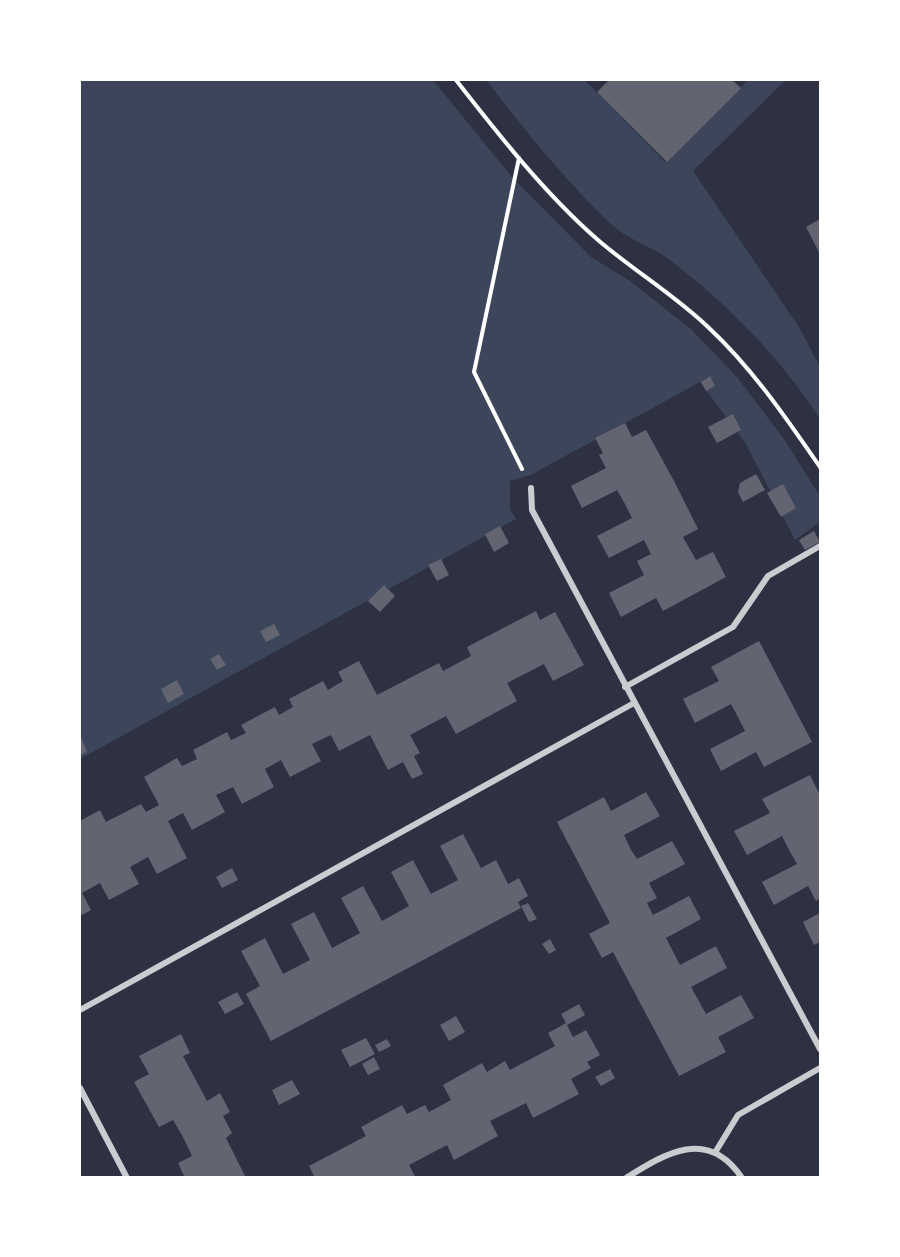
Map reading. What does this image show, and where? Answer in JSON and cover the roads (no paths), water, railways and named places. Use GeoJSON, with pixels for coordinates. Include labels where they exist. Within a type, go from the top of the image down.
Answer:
{"type":"FeatureCollection","features":[{"type":"Feature","properties":{"kind":"street"},"geometry":{"type":"LineString","coordinates":[[531,488],[532,510],[820,1049]]}},
{"type":"Feature","properties":{"kind":"street"},"geometry":{"type":"LineString","coordinates":[[625,687],[733,627],[768,576],[820,546]]}},
{"type":"Feature","properties":{"kind":"street"},"geometry":{"type":"LineString","coordinates":[[80,1010],[634,703]]}},
{"type":"Feature","properties":{"kind":"street"},"geometry":{"type":"LineString","coordinates":[[716,1151],[738,1115],[820,1068]]}},
{"type":"Feature","properties":{"kind":"street"},"geometry":{"type":"LineString","coordinates":[[80,1088],[127,1178]]}},
{"type":"Feature","properties":{"kind":"street"},"geometry":{"type":"LineString","coordinates":[[626,1178],[666,1154],[692,1148],[716,1151],[735,1167],[742,1178]]}}]}
